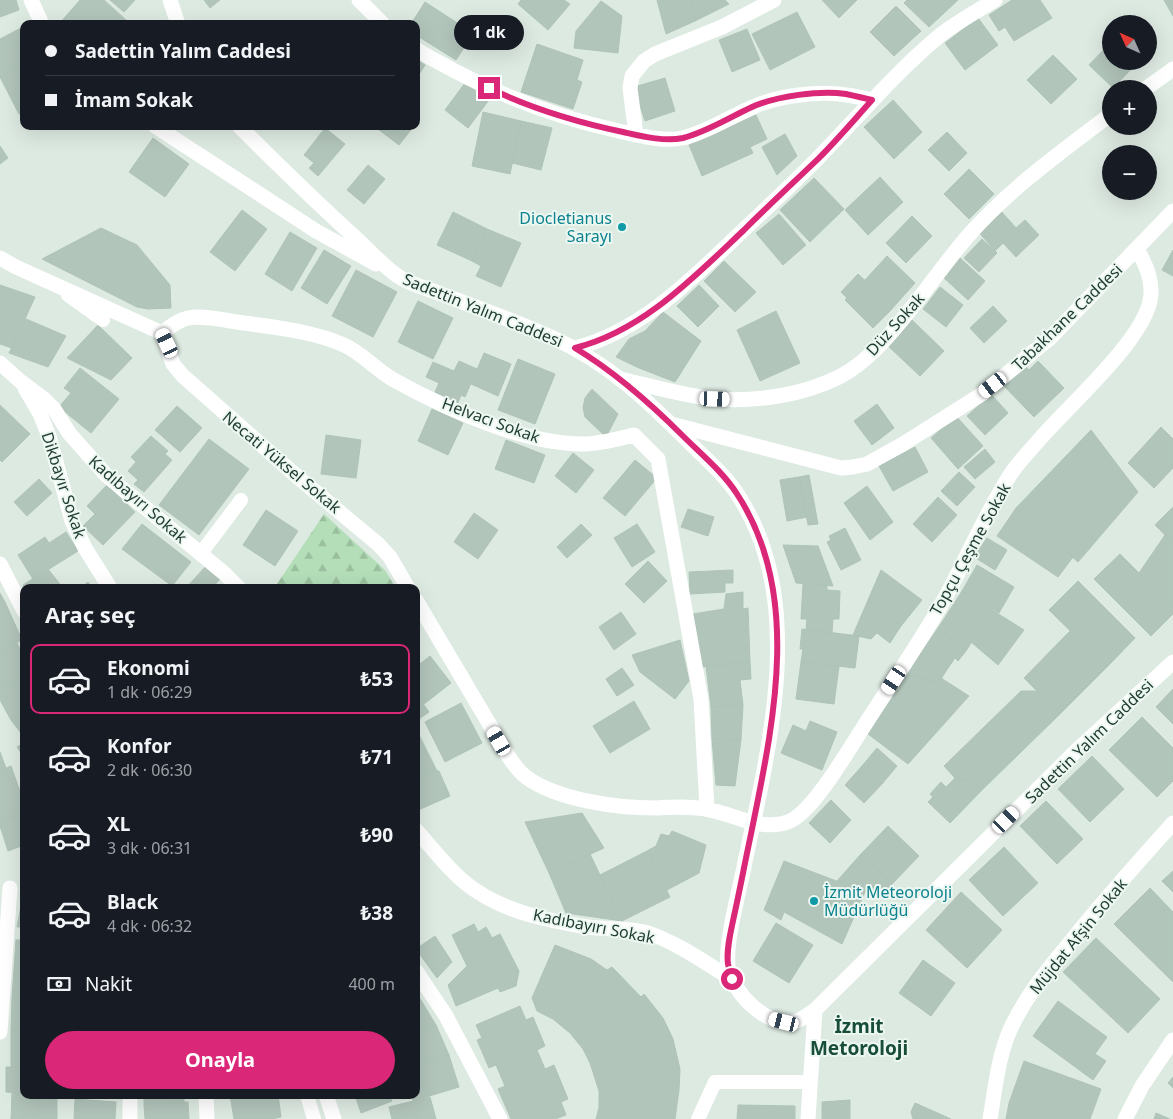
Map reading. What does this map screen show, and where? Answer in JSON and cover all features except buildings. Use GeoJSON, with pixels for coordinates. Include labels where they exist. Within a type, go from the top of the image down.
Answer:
{"type":"FeatureCollection","features":[{"type":"Feature","properties":{"kind":"street"},"geometry":{"type":"LineString","coordinates":[[31,0],[40,20]]}},
{"type":"Feature","properties":{"kind":"street"},"geometry":{"type":"LineString","coordinates":[[168,0],[176,20]]}},
{"type":"Feature","properties":{"kind":"street"},"geometry":{"type":"LineString","coordinates":[[359,0],[379,20]]}},
{"type":"Feature","properties":{"kind":"street"},"geometry":{"type":"LineString","coordinates":[[575,348],[596,343],[622,331],[665,300],[709,262],[819,157],[872,100],[938,37],[966,17],[995,0]]}},
{"type":"Feature","properties":{"kind":"street"},"geometry":{"type":"LineString","coordinates":[[636,135],[630,88],[632,76],[644,60],[722,27],[770,1]]}},
{"type":"Feature","properties":{"kind":"street"},"geometry":{"type":"LineString","coordinates":[[420,51],[494,91],[547,112],[586,124],[636,135],[666,139],[681,138],[694,134],[756,106],[803,95],[845,94],[872,100]]}},
{"type":"Feature","properties":{"kind":"street"},"geometry":{"type":"LineString","coordinates":[[1157,80],[1173,69]]}},
{"type":"Feature","properties":{"kind":"street","name":"Düz Sokak"},"geometry":{"type":"LineString","coordinates":[[620,379],[715,399],[748,400],[788,394],[842,376],[876,348],[968,236],[994,209],[1026,181],[1102,121]]}},
{"type":"Feature","properties":{"kind":"street"},"geometry":{"type":"LineString","coordinates":[[161,130],[316,231],[400,278]]}},
{"type":"Feature","properties":{"kind":"street","name":"Sadettin Yalım Caddesi"},"geometry":{"type":"LineString","coordinates":[[242,130],[320,206],[400,278],[548,336],[596,360],[671,424],[736,492],[753,522],[773,581],[777,643],[774,708],[728,950],[728,965],[732,979],[746,1000],[772,1019],[796,1022],[814,1010],[1076,752],[1173,662]]}},
{"type":"Feature","properties":{"kind":"street","name":"Tabakhane Caddesi"},"geometry":{"type":"LineString","coordinates":[[671,424],[840,468],[867,464],[904,444],[974,399],[1014,369],[1050,338],[1173,211]]}},
{"type":"Feature","properties":{"kind":"street","name":"Topçu Çeşme Sokak"},"geometry":{"type":"LineString","coordinates":[[753,823],[779,824],[790,821],[799,815],[814,798],[846,753],[944,599],[982,524],[1012,472],[1131,338],[1146,313],[1151,288],[1146,264],[1137,249]]}},
{"type":"Feature","properties":{"kind":"street"},"geometry":{"type":"LineString","coordinates":[[0,258],[16,268],[162,333]]}},
{"type":"Feature","properties":{"kind":"street","name":"Helvacı Sokak"},"geometry":{"type":"LineString","coordinates":[[162,333],[174,324],[188,318],[205,318],[333,340],[346,346],[392,379],[424,396],[458,411],[529,437],[558,443],[583,444],[634,436],[658,459],[701,699],[707,809]]}},
{"type":"Feature","properties":{"kind":"street","name":"Necati Yüksel Sokak"},"geometry":{"type":"LineString","coordinates":[[162,333],[174,364],[183,376],[300,479],[378,544],[390,558],[406,584]]}},
{"type":"Feature","properties":{"kind":"street","name":"Kadıbayırı Sokak"},"geometry":{"type":"LineString","coordinates":[[0,363],[54,409],[69,433],[106,475],[201,553],[235,584]]}},
{"type":"Feature","properties":{"kind":"street","name":"Dikbayır Sokak"},"geometry":{"type":"LineString","coordinates":[[20,381],[31,397],[49,436],[72,521],[85,548],[108,584]]}},
{"type":"Feature","properties":{"kind":"street"},"geometry":{"type":"LineString","coordinates":[[0,564],[20,603]]}},
{"type":"Feature","properties":{"kind":"street"},"geometry":{"type":"LineString","coordinates":[[420,607],[507,754],[524,776],[554,792],[591,802],[621,806],[707,809],[753,823]]}},
{"type":"Feature","properties":{"kind":"street","name":"Müjdat Afşin Sokak"},"geometry":{"type":"LineString","coordinates":[[990,1119],[1002,1052],[1010,1030],[1026,1002],[1047,970],[1097,909],[1173,824]]}},
{"type":"Feature","properties":{"kind":"street","name":"Kadıbayırı Sokak"},"geometry":{"type":"LineString","coordinates":[[420,834],[464,881],[478,892],[499,904],[550,920],[589,927],[626,929],[648,933],[682,949],[732,979]]}},
{"type":"Feature","properties":{"kind":"street"},"geometry":{"type":"LineString","coordinates":[[0,1032],[10,888]]}},
{"type":"Feature","properties":{"kind":"street"},"geometry":{"type":"LineString","coordinates":[[420,977],[446,1016],[500,1119]]}},
{"type":"Feature","properties":{"kind":"street"},"geometry":{"type":"LineString","coordinates":[[808,1119],[814,1010]]}},
{"type":"Feature","properties":{"kind":"street"},"geometry":{"type":"LineString","coordinates":[[1125,1119],[1142,1086],[1173,1040]]}},
{"type":"Feature","properties":{"kind":"street"},"geometry":{"type":"LineString","coordinates":[[130,1099],[130,1119]]}},
{"type":"Feature","properties":{"kind":"street"},"geometry":{"type":"LineString","coordinates":[[206,1099],[207,1119]]}},
{"type":"Feature","properties":{"kind":"street"},"geometry":{"type":"LineString","coordinates":[[327,1099],[334,1119]]}},
{"type":"Feature","properties":{"kind":"lane"},"geometry":{"type":"LineString","coordinates":[[54,284],[103,320]]}},
{"type":"Feature","properties":{"kind":"lane"},"geometry":{"type":"LineString","coordinates":[[201,553],[241,500]]}},
{"type":"Feature","properties":{"kind":"lane"},"geometry":{"type":"LineString","coordinates":[[698,1119],[715,1082],[810,1082]]}},
{"type":"Feature","properties":{"kind":"lane"},"geometry":{"type":"LineString","coordinates":[[309,1099],[314,1119]]}},
{"type":"Feature","properties":{"kind":"green space"},"geometry":{"type":"Polygon","coordinates":[[[324,514],[385,570],[393,584],[277,584],[324,514]]]}},
{"type":"Feature","properties":{"kind":"place","name":"Diocletianus Sarayı"},"geometry":{"type":"Point","coordinates":[622,227]}},
{"type":"Feature","properties":{"kind":"place","name":"İzmit Meteoroloji Müdürlüğü"},"geometry":{"type":"Point","coordinates":[814,901]}},
{"type":"Feature","properties":{"kind":"district","name":"İzmit Metoroloji"},"geometry":{"type":"Point","coordinates":[859,1037]}},
{"type":"Feature","properties":{"kind":"route"},"geometry":{"type":"LineString","coordinates":[[489,88],[547,112],[586,124],[636,135],[666,139],[681,138],[694,134],[756,106],[803,95],[845,94],[872,100],[819,157],[709,262],[665,300],[622,331],[596,343],[575,348],[596,360],[635,391],[715,468],[736,492],[753,522],[773,581],[777,643],[774,708],[728,950],[728,965],[732,979]]}}]}
